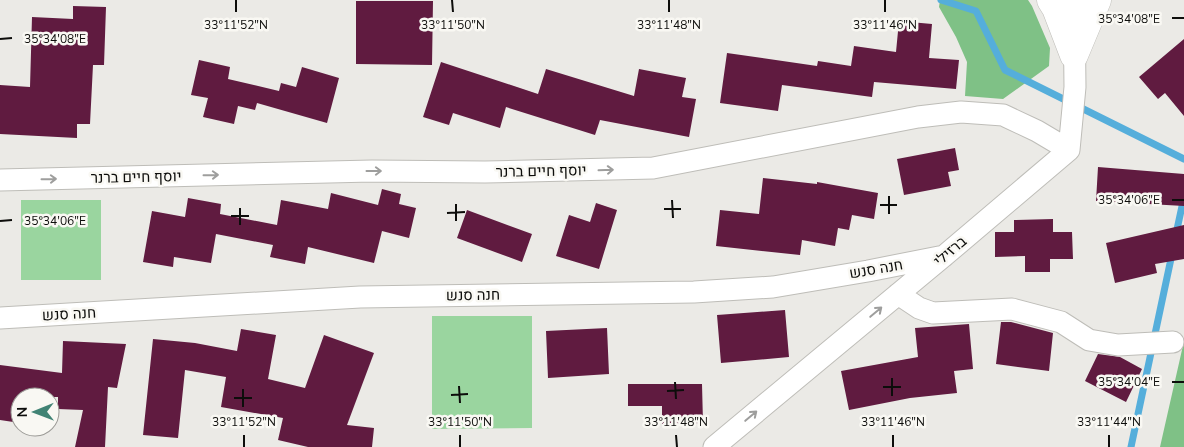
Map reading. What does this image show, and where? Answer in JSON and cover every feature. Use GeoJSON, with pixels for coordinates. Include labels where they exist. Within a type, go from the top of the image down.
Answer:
{"type":"FeatureCollection","features":[{"type":"Feature","properties":{"kind":"highway"},"geometry":{"type":"LineString","coordinates":[[1051,0],[1056,8],[1074,55]]}},
{"type":"Feature","properties":{"kind":"highway"},"geometry":{"type":"LineString","coordinates":[[1074,55],[1097,0]]}},
{"type":"Feature","properties":{"kind":"street"},"geometry":{"type":"LineString","coordinates":[[1069,150],[1075,87],[1074,0]]}},
{"type":"Feature","properties":{"kind":"street","name":"יוסף חיים ברנר"},"geometry":{"type":"LineString","coordinates":[[0,180],[372,171],[485,172],[653,168],[918,117],[961,112],[1003,115],[1037,131],[1069,150]]}},
{"type":"Feature","properties":{"kind":"street","name":"ברזילי"},"geometry":{"type":"LineString","coordinates":[[714,447],[1069,150]]}},
{"type":"Feature","properties":{"kind":"street","name":"חנה סנש"},"geometry":{"type":"LineString","coordinates":[[0,318],[360,296],[704,291],[773,287],[944,256]]}},
{"type":"Feature","properties":{"kind":"street"},"geometry":{"type":"LineString","coordinates":[[898,294],[919,308],[933,313],[1012,309],[1061,322],[1089,340],[1118,345],[1173,342]]}},
{"type":"Feature","properties":{"kind":"green space"},"geometry":{"type":"Polygon","coordinates":[[[940,0],[1028,0],[1050,48],[1049,66],[1003,99],[965,96],[967,62],[956,37],[939,7],[940,0]]]}},
{"type":"Feature","properties":{"kind":"green space"},"geometry":{"type":"Polygon","coordinates":[[[21,200],[101,200],[101,280],[21,280],[21,200]]]}},
{"type":"Feature","properties":{"kind":"green space"},"geometry":{"type":"Polygon","coordinates":[[[432,316],[532,316],[532,428],[432,429],[432,316]]]}},
{"type":"Feature","properties":{"kind":"green space"},"geometry":{"type":"Polygon","coordinates":[[[1184,341],[1184,447],[1160,447],[1184,341]]]}},
{"type":"Feature","properties":{"kind":"building"},"geometry":{"type":"Polygon","coordinates":[[[356,1],[433,1],[432,65],[356,64],[356,1]]]}},
{"type":"Feature","properties":{"kind":"building"},"geometry":{"type":"Polygon","coordinates":[[[73,6],[106,7],[104,65],[93,65],[90,124],[77,124],[77,138],[0,134],[0,85],[30,87],[32,17],[73,19],[73,6]]]}},
{"type":"Feature","properties":{"kind":"building"},"geometry":{"type":"Polygon","coordinates":[[[899,21],[932,24],[929,58],[959,60],[956,89],[874,82],[872,97],[782,85],[778,111],[720,103],[727,53],[817,66],[818,61],[851,66],[854,46],[896,52],[899,21]]]}},
{"type":"Feature","properties":{"kind":"building"},"geometry":{"type":"Polygon","coordinates":[[[1184,39],[1184,116],[1165,93],[1158,99],[1139,77],[1184,39]]]}},
{"type":"Feature","properties":{"kind":"building"},"geometry":{"type":"Polygon","coordinates":[[[199,60],[230,67],[228,79],[279,91],[281,83],[296,87],[302,67],[339,78],[327,123],[257,103],[255,110],[238,106],[234,124],[203,117],[208,98],[191,95],[199,60]]]}},
{"type":"Feature","properties":{"kind":"building"},"geometry":{"type":"Polygon","coordinates":[[[441,62],[538,94],[546,69],[634,96],[639,69],[686,78],[682,97],[696,99],[689,137],[600,120],[595,135],[506,107],[500,128],[453,113],[449,125],[423,117],[441,62]]]}},
{"type":"Feature","properties":{"kind":"building"},"geometry":{"type":"Polygon","coordinates":[[[955,148],[959,170],[948,172],[951,186],[904,195],[897,159],[955,148]]]}},
{"type":"Feature","properties":{"kind":"building"},"geometry":{"type":"Polygon","coordinates":[[[1098,167],[1184,174],[1184,206],[1096,201],[1098,167]]]}},
{"type":"Feature","properties":{"kind":"building"},"geometry":{"type":"Polygon","coordinates":[[[763,178],[817,184],[817,182],[878,193],[874,219],[852,215],[849,230],[838,228],[835,246],[802,240],[800,255],[716,246],[720,210],[759,214],[763,178]]]}},
{"type":"Feature","properties":{"kind":"building"},"geometry":{"type":"Polygon","coordinates":[[[382,189],[401,194],[399,204],[416,208],[409,238],[382,231],[374,263],[308,247],[305,264],[270,257],[273,245],[216,234],[211,263],[174,257],[173,267],[143,262],[152,211],[185,217],[188,198],[221,204],[220,214],[277,225],[281,200],[328,209],[331,193],[378,205],[382,189]]]}},
{"type":"Feature","properties":{"kind":"building"},"geometry":{"type":"Polygon","coordinates":[[[596,203],[617,210],[599,269],[556,256],[569,215],[590,222],[596,203]]]}},
{"type":"Feature","properties":{"kind":"building"},"geometry":{"type":"Polygon","coordinates":[[[467,210],[532,234],[522,262],[457,238],[467,210]]]}},
{"type":"Feature","properties":{"kind":"building"},"geometry":{"type":"Polygon","coordinates":[[[1053,219],[1053,232],[1072,232],[1073,259],[1050,259],[1050,272],[1025,272],[1025,256],[995,257],[995,232],[1014,232],[1014,220],[1053,219]]]}},
{"type":"Feature","properties":{"kind":"building"},"geometry":{"type":"Polygon","coordinates":[[[1184,225],[1184,259],[1155,264],[1157,273],[1115,283],[1106,243],[1184,225]]]}},
{"type":"Feature","properties":{"kind":"building"},"geometry":{"type":"Polygon","coordinates":[[[785,310],[789,357],[721,363],[717,315],[785,310]]]}},
{"type":"Feature","properties":{"kind":"building"},"geometry":{"type":"Polygon","coordinates":[[[1001,322],[1011,322],[1053,333],[1049,371],[996,364],[1001,322]]]}},
{"type":"Feature","properties":{"kind":"building"},"geometry":{"type":"Polygon","coordinates":[[[969,324],[973,369],[954,371],[957,393],[910,398],[849,410],[841,371],[918,357],[915,328],[969,324]]]}},
{"type":"Feature","properties":{"kind":"building"},"geometry":{"type":"Polygon","coordinates":[[[607,328],[609,374],[548,378],[546,331],[607,328]]]}},
{"type":"Feature","properties":{"kind":"building"},"geometry":{"type":"Polygon","coordinates":[[[241,329],[276,335],[268,379],[305,388],[324,335],[374,353],[347,425],[374,428],[372,447],[308,447],[278,440],[283,418],[221,407],[226,377],[185,370],[178,438],[143,435],[153,339],[195,343],[237,351],[241,329]]]}},
{"type":"Feature","properties":{"kind":"building"},"geometry":{"type":"Polygon","coordinates":[[[63,341],[126,344],[117,388],[108,387],[105,447],[75,447],[83,410],[60,409],[60,387],[10,387],[10,422],[0,420],[0,365],[62,373],[63,341]]]}},
{"type":"Feature","properties":{"kind":"building"},"geometry":{"type":"Polygon","coordinates":[[[1098,354],[1120,357],[1142,369],[1126,402],[1085,381],[1098,354]]]}},
{"type":"Feature","properties":{"kind":"building"},"geometry":{"type":"Polygon","coordinates":[[[628,384],[702,384],[703,423],[662,424],[662,406],[628,406],[628,384]]]}},
{"type":"Feature","properties":{"kind":"waterway"},"geometry":{"type":"LineString","coordinates":[[941,0],[976,11],[1005,70],[1184,159]]}},
{"type":"Feature","properties":{"kind":"waterway"},"geometry":{"type":"LineString","coordinates":[[1176,234],[1184,197]]}},
{"type":"Feature","properties":{"kind":"waterway"},"geometry":{"type":"LineString","coordinates":[[1131,447],[1172,254]]}}]}
